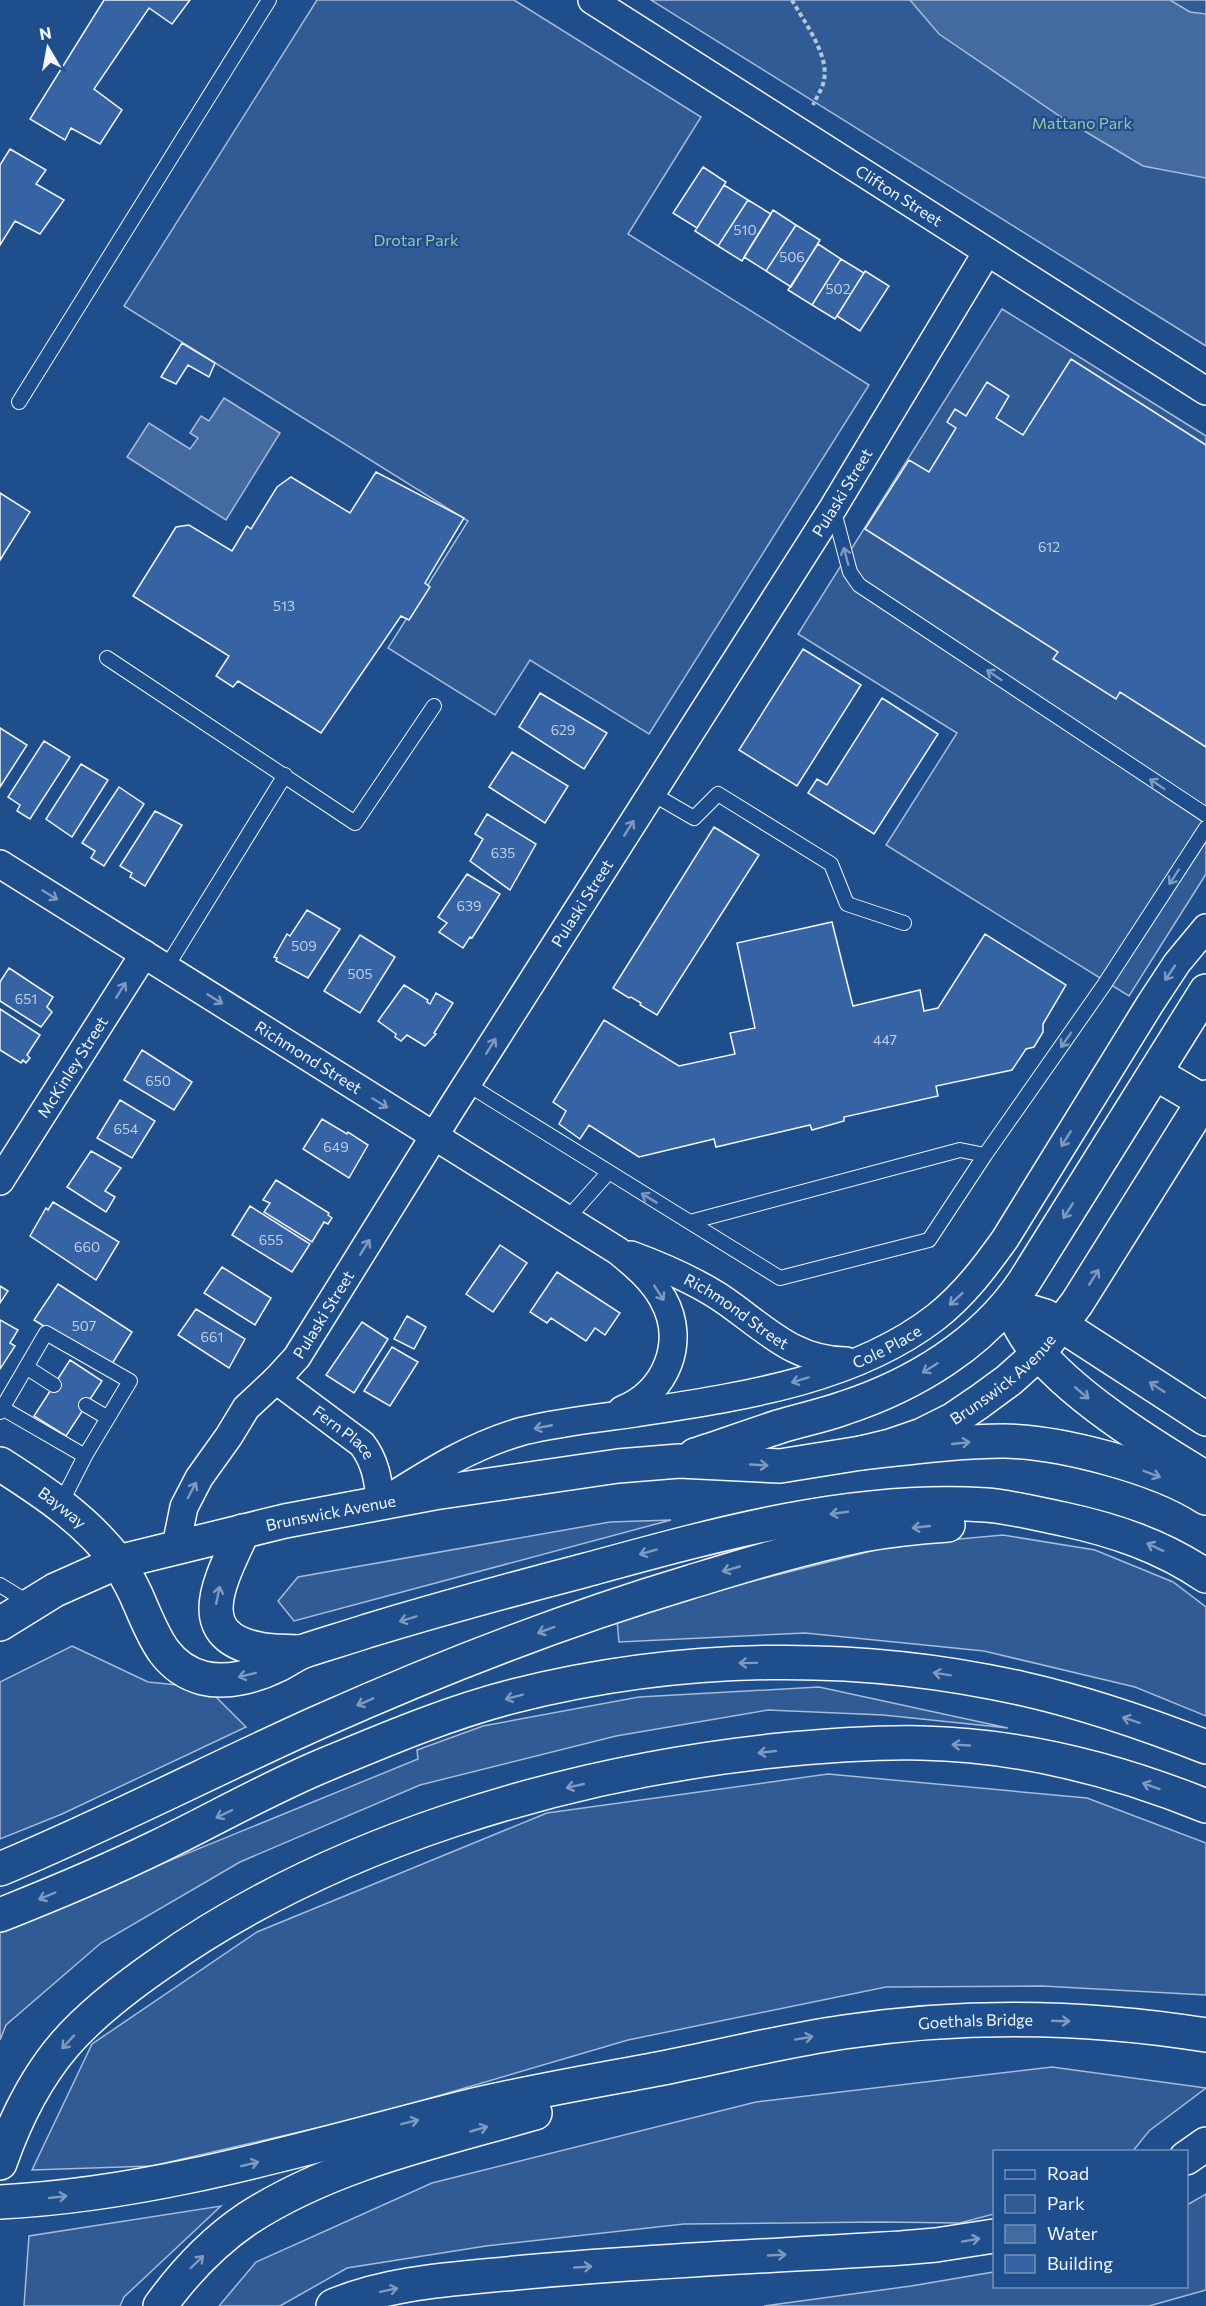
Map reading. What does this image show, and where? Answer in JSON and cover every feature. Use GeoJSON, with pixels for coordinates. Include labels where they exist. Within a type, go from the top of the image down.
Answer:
{"type":"FeatureCollection","features":[{"type":"Feature","properties":{"kind":"main road"},"geometry":{"type":"LineString","coordinates":[[1205,1101],[1155,1073],[1206,991]]}},
{"type":"Feature","properties":{"kind":"main road","name":"Brunswick Avenue"},"geometry":{"type":"LineString","coordinates":[[680,1461],[779,1427],[845,1408],[904,1383],[959,1349],[1009,1305],[1155,1073]]}},
{"type":"Feature","properties":{"kind":"main road","name":"Brunswick Avenue"},"geometry":{"type":"LineString","coordinates":[[0,1624],[31,1604],[92,1571],[176,1546],[243,1531],[381,1503],[561,1474],[680,1461],[780,1466],[861,1453],[911,1438],[954,1419],[1009,1380],[1039,1353],[1061,1325],[1205,1101]]}},
{"type":"Feature","properties":{"kind":"main road"},"geometry":{"type":"LineString","coordinates":[[1009,1305],[1045,1316],[1061,1325],[1206,1419]]}},
{"type":"Feature","properties":{"kind":"main road"},"geometry":{"type":"LineString","coordinates":[[1009,1305],[1029,1341],[1039,1353],[1093,1403],[1206,1478]]}},
{"type":"Feature","properties":{"kind":"main road"},"geometry":{"type":"LineString","coordinates":[[861,1453],[974,1442],[1005,1441],[1040,1444],[1109,1459],[1175,1483],[1206,1498]]}},
{"type":"Feature","properties":{"kind":"main road","name":"Bayway"},"geometry":{"type":"LineString","coordinates":[[0,1464],[84,1523],[104,1543],[118,1562],[140,1602],[157,1643],[175,1665],[203,1678],[232,1679],[264,1671],[301,1652]]}},
{"type":"Feature","properties":{"kind":"main road"},"geometry":{"type":"LineString","coordinates":[[243,1531],[217,1594],[216,1618],[220,1629],[248,1647],[301,1652],[464,1601],[682,1543],[804,1518],[877,1508],[955,1503],[990,1505],[1063,1519],[1128,1535],[1206,1576]]}},
{"type":"Feature","properties":{"kind":"main road"},"geometry":{"type":"LineString","coordinates":[[0,1869],[115,1819],[377,1696],[492,1649],[600,1610],[768,1559],[863,1535],[955,1524],[1063,1519]]}},
{"type":"Feature","properties":{"kind":"main road"},"geometry":{"type":"LineString","coordinates":[[0,1915],[154,1848],[325,1765],[426,1725],[511,1697],[598,1678],[647,1671],[694,1665],[790,1662],[884,1667],[927,1672],[1025,1689],[1074,1702],[1206,1747]]}},
{"type":"Feature","properties":{"kind":"main road"},"geometry":{"type":"LineString","coordinates":[[0,2163],[25,2101],[66,2043],[110,2002],[184,1947],[224,1921],[265,1899],[350,1860],[429,1829],[533,1797],[618,1775],[737,1755],[866,1743],[920,1743],[974,1746],[1078,1763],[1133,1779],[1206,1806]]}},
{"type":"Feature","properties":{"kind":"main road","name":"Goethals Bridge"},"geometry":{"type":"LineString","coordinates":[[747,2051],[845,2031],[949,2022],[1017,2020],[1101,2022],[1206,2034]]}},
{"type":"Feature","properties":{"kind":"main road"},"geometry":{"type":"LineString","coordinates":[[0,2202],[84,2195],[172,2181],[233,2168],[474,2105],[747,2051]]}},
{"type":"Feature","properties":{"kind":"main road"},"geometry":{"type":"LineString","coordinates":[[160,2306],[180,2279],[210,2249],[247,2220],[323,2180],[420,2146],[747,2051]]}},
{"type":"Feature","properties":{"kind":"main road"},"geometry":{"type":"LineString","coordinates":[[1188,2157],[1206,2144]]}},
{"type":"Feature","properties":{"kind":"main road"},"geometry":{"type":"LineString","coordinates":[[333,2306],[387,2290],[492,2276],[612,2265],[912,2247],[993,2236]]}},
{"type":"Feature","properties":{"kind":"street","name":"Clifton Street"},"geometry":{"type":"LineString","coordinates":[[592,0],[1206,391]]}},
{"type":"Feature","properties":{"kind":"street","name":"Pulaski Street"},"geometry":{"type":"LineString","coordinates":[[176,1546],[184,1507],[195,1485],[246,1408],[276,1380],[297,1356],[833,508],[987,252]]}},
{"type":"Feature","properties":{"kind":"street","name":"Richmond Street"},"geometry":{"type":"LineString","coordinates":[[0,864],[618,1251],[642,1271],[664,1300],[670,1316],[673,1349],[670,1364],[652,1391],[639,1402],[601,1418]]}},
{"type":"Feature","properties":{"kind":"street","name":"Cole Place"},"geometry":{"type":"LineString","coordinates":[[381,1503],[443,1464],[485,1444],[525,1431],[752,1392],[797,1381],[856,1362],[900,1340],[936,1317],[980,1274],[1005,1239],[1150,1004],[1182,955],[1206,928]]}},
{"type":"Feature","properties":{"kind":"street","name":"McKinley Street"},"geometry":{"type":"LineString","coordinates":[[0,1181],[155,961]]}},
{"type":"Feature","properties":{"kind":"street","name":"Richmond Street"},"geometry":{"type":"LineString","coordinates":[[618,1251],[696,1283],[718,1296],[787,1347],[802,1354],[818,1359],[856,1362]]}},
{"type":"Feature","properties":{"kind":"street","name":"Fern Place"},"geometry":{"type":"LineString","coordinates":[[276,1380],[362,1444],[370,1454],[374,1465],[381,1503]]}},
{"type":"Feature","properties":{"kind":"lane"},"geometry":{"type":"LineString","coordinates":[[19,402],[269,0]]}},
{"type":"Feature","properties":{"kind":"lane"},"geometry":{"type":"LineString","coordinates":[[833,508],[850,572],[858,585],[1206,815]]}},
{"type":"Feature","properties":{"kind":"lane"},"geometry":{"type":"LineString","coordinates":[[107,658],[355,822],[434,706]]}},
{"type":"Feature","properties":{"kind":"lane"},"geometry":{"type":"LineString","coordinates":[[155,961],[285,775]]}},
{"type":"Feature","properties":{"kind":"lane"},"geometry":{"type":"LineString","coordinates":[[651,794],[694,818],[718,794],[831,864],[847,904],[904,923]]}},
{"type":"Feature","properties":{"kind":"lane"},"geometry":{"type":"LineString","coordinates":[[467,1084],[780,1278],[929,1240],[985,1155],[1104,986],[1206,828]]}},
{"type":"Feature","properties":{"kind":"lane"},"geometry":{"type":"LineString","coordinates":[[690,1222],[960,1149],[985,1155]]}},
{"type":"Feature","properties":{"kind":"lane"},"geometry":{"type":"LineString","coordinates":[[567,1219],[608,1173]]}},
{"type":"Feature","properties":{"kind":"lane"},"geometry":{"type":"LineString","coordinates":[[60,1505],[85,1456],[130,1381],[46,1333],[1,1410],[85,1456]]}},
{"type":"Feature","properties":{"kind":"lane"},"geometry":{"type":"LineString","coordinates":[[26,1367],[54,1385]]}},
{"type":"Feature","properties":{"kind":"lane"},"geometry":{"type":"LineString","coordinates":[[87,1405],[108,1418]]}},
{"type":"Feature","properties":{"kind":"lane"},"geometry":{"type":"LineString","coordinates":[[0,1585],[31,1604]]}},
{"type":"Feature","properties":{"kind":"path"},"geometry":{"type":"LineString","coordinates":[[792,0],[822,57],[825,70],[824,83],[813,105]]}},
{"type":"Feature","properties":{"kind":"green space","name":"Drotar Park"},"geometry":{"type":"Polygon","coordinates":[[[317,0],[514,0],[701,117],[628,234],[869,385],[649,734],[530,660],[495,715],[388,648],[468,521],[124,306],[317,0]]]}},
{"type":"Feature","properties":{"kind":"green space","name":"Mattano Park"},"geometry":{"type":"Polygon","coordinates":[[[651,0],[1206,0],[1206,346],[651,0]]]}},
{"type":"Feature","properties":{"kind":"green space"},"geometry":{"type":"Polygon","coordinates":[[[1002,309],[1206,436],[1206,874],[1129,996],[886,845],[957,733],[798,634],[1002,309]]]}},
{"type":"Feature","properties":{"kind":"green space"},"geometry":{"type":"Polygon","coordinates":[[[671,1520],[294,1621],[278,1601],[298,1577],[610,1522],[671,1520]]]}},
{"type":"Feature","properties":{"kind":"green space"},"geometry":{"type":"Polygon","coordinates":[[[1003,1535],[1095,1550],[1173,1582],[1206,1607],[1206,1716],[1135,1687],[984,1651],[805,1633],[619,1642],[617,1620],[749,1582],[895,1545],[1003,1535]]]}},
{"type":"Feature","properties":{"kind":"green space"},"geometry":{"type":"Polygon","coordinates":[[[72,1646],[148,1682],[207,1688],[246,1727],[62,1814],[0,1839],[0,1682],[72,1646]]]}},
{"type":"Feature","properties":{"kind":"green space"},"geometry":{"type":"Polygon","coordinates":[[[819,1687],[1008,1728],[883,1715],[768,1710],[616,1736],[420,1785],[240,1862],[101,1943],[6,2025],[0,2040],[0,1930],[418,1759],[417,1750],[483,1726],[639,1697],[819,1687]]]}},
{"type":"Feature","properties":{"kind":"green space"},"geometry":{"type":"Polygon","coordinates":[[[828,1774],[1087,1798],[1206,1843],[1206,1995],[1042,1986],[886,1987],[628,2040],[373,2115],[152,2166],[32,2170],[92,2044],[257,1932],[547,1813],[828,1774]]]}},
{"type":"Feature","properties":{"kind":"green space"},"geometry":{"type":"Polygon","coordinates":[[[1052,2067],[1206,2088],[1149,2131],[1134,2150],[993,2150],[993,2214],[960,2223],[684,2224],[486,2246],[347,2268],[280,2306],[219,2306],[256,2262],[432,2183],[756,2102],[1052,2067]]]}},
{"type":"Feature","properties":{"kind":"green space"},"geometry":{"type":"Polygon","coordinates":[[[1206,2194],[1206,2290],[1149,2306],[764,2306],[993,2272],[993,2288],[1188,2288],[1188,2204],[1206,2194]]]}},
{"type":"Feature","properties":{"kind":"green space"},"geometry":{"type":"Polygon","coordinates":[[[221,2206],[124,2297],[120,2306],[24,2306],[29,2236],[221,2206]]]}},
{"type":"Feature","properties":{"kind":"water"},"geometry":{"type":"Polygon","coordinates":[[[910,0],[1170,0],[1190,12],[1206,14],[1206,178],[1143,166],[1061,117],[939,34],[910,0]]]}},
{"type":"Feature","properties":{"kind":"water"},"geometry":{"type":"Polygon","coordinates":[[[224,398],[280,433],[226,520],[127,457],[149,423],[190,449],[198,438],[190,433],[201,416],[209,421],[224,398]]]}},
{"type":"Feature","properties":{"kind":"building"},"geometry":{"type":"Polygon","coordinates":[[[104,0],[190,0],[172,24],[149,8],[94,89],[122,110],[100,144],[71,128],[65,140],[30,119],[104,0]]]}},
{"type":"Feature","properties":{"kind":"building"},"geometry":{"type":"Polygon","coordinates":[[[10,149],[46,170],[36,184],[64,200],[40,234],[15,221],[0,245],[0,165],[10,149]]]}},
{"type":"Feature","properties":{"kind":"building"},"geometry":{"type":"Polygon","coordinates":[[[703,167],[726,182],[697,228],[673,213],[703,167]]]}},
{"type":"Feature","properties":{"kind":"building"},"geometry":{"type":"Polygon","coordinates":[[[724,185],[748,200],[718,246],[695,231],[724,185]]]}},
{"type":"Feature","properties":{"kind":"building"},"geometry":{"type":"Polygon","coordinates":[[[748,200],[771,214],[742,261],[718,246],[748,200]]]}},
{"type":"Feature","properties":{"kind":"building"},"geometry":{"type":"Polygon","coordinates":[[[773,210],[796,225],[766,271],[744,257],[773,210]]]}},
{"type":"Feature","properties":{"kind":"building"},"geometry":{"type":"Polygon","coordinates":[[[796,225],[820,240],[791,287],[766,271],[796,225]]]}},
{"type":"Feature","properties":{"kind":"building"},"geometry":{"type":"Polygon","coordinates":[[[818,244],[841,259],[812,305],[788,290],[818,244]]]}},
{"type":"Feature","properties":{"kind":"building"},"geometry":{"type":"Polygon","coordinates":[[[841,259],[864,273],[835,319],[812,305],[841,259]]]}},
{"type":"Feature","properties":{"kind":"building"},"geometry":{"type":"Polygon","coordinates":[[[865,271],[889,286],[860,331],[837,316],[865,271]]]}},
{"type":"Feature","properties":{"kind":"building"},"geometry":{"type":"Polygon","coordinates":[[[182,343],[215,363],[209,377],[188,365],[176,384],[161,377],[182,343]]]}},
{"type":"Feature","properties":{"kind":"building"},"geometry":{"type":"Polygon","coordinates":[[[1071,359],[1206,445],[1206,747],[1120,692],[1116,699],[1053,659],[1058,652],[865,529],[909,460],[929,472],[956,428],[947,422],[955,409],[966,416],[987,382],[1009,396],[996,418],[1023,435],[1071,359]]]}},
{"type":"Feature","properties":{"kind":"building"},"geometry":{"type":"Polygon","coordinates":[[[376,472],[464,518],[425,583],[430,587],[409,620],[401,616],[321,733],[238,681],[233,687],[216,676],[229,656],[133,596],[176,527],[189,525],[232,551],[247,526],[251,529],[277,487],[291,477],[350,513],[376,472]]]}},
{"type":"Feature","properties":{"kind":"building"},"geometry":{"type":"Polygon","coordinates":[[[0,493],[30,512],[0,560],[0,493]]]}},
{"type":"Feature","properties":{"kind":"building"},"geometry":{"type":"Polygon","coordinates":[[[803,649],[861,685],[797,786],[739,750],[803,649]]]}},
{"type":"Feature","properties":{"kind":"building"},"geometry":{"type":"Polygon","coordinates":[[[540,693],[607,733],[584,769],[519,727],[540,693]]]}},
{"type":"Feature","properties":{"kind":"building"},"geometry":{"type":"Polygon","coordinates":[[[882,698],[938,734],[874,834],[808,793],[817,779],[827,785],[882,698]]]}},
{"type":"Feature","properties":{"kind":"building"},"geometry":{"type":"Polygon","coordinates":[[[0,728],[27,745],[0,787],[0,728]]]}},
{"type":"Feature","properties":{"kind":"building"},"geometry":{"type":"Polygon","coordinates":[[[44,741],[70,757],[30,819],[17,811],[20,805],[8,797],[44,741]]]}},
{"type":"Feature","properties":{"kind":"building"},"geometry":{"type":"Polygon","coordinates":[[[512,752],[568,786],[545,823],[489,787],[512,752]]]}},
{"type":"Feature","properties":{"kind":"building"},"geometry":{"type":"Polygon","coordinates":[[[81,764],[108,780],[72,837],[46,819],[81,764]]]}},
{"type":"Feature","properties":{"kind":"building"},"geometry":{"type":"Polygon","coordinates":[[[119,787],[144,804],[104,866],[91,858],[95,851],[82,843],[119,787]]]}},
{"type":"Feature","properties":{"kind":"building"},"geometry":{"type":"Polygon","coordinates":[[[155,811],[182,825],[145,886],[130,877],[132,873],[120,866],[155,811]]]}},
{"type":"Feature","properties":{"kind":"building"},"geometry":{"type":"Polygon","coordinates":[[[487,814],[536,844],[510,890],[470,861],[483,839],[475,834],[487,814]]]}},
{"type":"Feature","properties":{"kind":"building"},"geometry":{"type":"Polygon","coordinates":[[[714,827],[759,855],[657,1015],[640,1005],[641,1003],[613,988],[714,827]]]}},
{"type":"Feature","properties":{"kind":"building"},"geometry":{"type":"Polygon","coordinates":[[[467,874],[500,894],[463,948],[439,932],[447,923],[438,917],[467,874]]]}},
{"type":"Feature","properties":{"kind":"building"},"geometry":{"type":"Polygon","coordinates":[[[307,910],[340,929],[308,978],[276,961],[277,958],[274,957],[287,934],[290,936],[307,910]]]}},
{"type":"Feature","properties":{"kind":"building"},"geometry":{"type":"Polygon","coordinates":[[[832,922],[853,1006],[920,990],[924,1011],[938,1008],[985,934],[1066,985],[1043,1024],[1043,1032],[1034,1047],[1026,1049],[1012,1070],[936,1086],[938,1096],[844,1117],[844,1121],[812,1130],[810,1125],[716,1147],[714,1139],[639,1157],[589,1125],[580,1139],[559,1124],[566,1111],[553,1102],[604,1020],[679,1066],[735,1054],[730,1033],[755,1028],[737,943],[832,922]]]}},
{"type":"Feature","properties":{"kind":"building"},"geometry":{"type":"Polygon","coordinates":[[[360,935],[395,957],[360,1013],[324,991],[360,935]]]}},
{"type":"Feature","properties":{"kind":"building"},"geometry":{"type":"Polygon","coordinates":[[[9,968],[53,997],[47,1007],[52,1012],[41,1027],[0,1001],[0,982],[9,968]]]}},
{"type":"Feature","properties":{"kind":"building"},"geometry":{"type":"Polygon","coordinates":[[[404,985],[428,1000],[430,1004],[436,993],[453,1003],[434,1033],[436,1034],[425,1046],[407,1035],[401,1041],[395,1037],[396,1034],[378,1021],[404,985]]]}},
{"type":"Feature","properties":{"kind":"building"},"geometry":{"type":"Polygon","coordinates":[[[0,1009],[40,1035],[27,1055],[30,1058],[26,1063],[23,1060],[21,1063],[0,1050],[0,1009]]]}},
{"type":"Feature","properties":{"kind":"building"},"geometry":{"type":"Polygon","coordinates":[[[142,1050],[192,1082],[174,1110],[124,1080],[142,1050]]]}},
{"type":"Feature","properties":{"kind":"building"},"geometry":{"type":"Polygon","coordinates":[[[120,1100],[155,1121],[132,1158],[97,1138],[120,1100]]]}},
{"type":"Feature","properties":{"kind":"building"},"geometry":{"type":"Polygon","coordinates":[[[322,1119],[368,1145],[349,1178],[303,1149],[322,1119]]]}},
{"type":"Feature","properties":{"kind":"building"},"geometry":{"type":"Polygon","coordinates":[[[91,1151],[121,1168],[105,1191],[115,1197],[106,1212],[67,1187],[91,1151]]]}},
{"type":"Feature","properties":{"kind":"building"},"geometry":{"type":"Polygon","coordinates":[[[276,1180],[329,1213],[328,1215],[332,1218],[328,1224],[324,1222],[312,1242],[264,1212],[270,1203],[263,1200],[276,1180]]]}},
{"type":"Feature","properties":{"kind":"building"},"geometry":{"type":"Polygon","coordinates":[[[53,1202],[119,1242],[96,1280],[30,1236],[46,1208],[48,1210],[53,1202]]]}},
{"type":"Feature","properties":{"kind":"building"},"geometry":{"type":"Polygon","coordinates":[[[250,1206],[310,1244],[292,1272],[232,1235],[250,1206]]]}},
{"type":"Feature","properties":{"kind":"building"},"geometry":{"type":"Polygon","coordinates":[[[500,1245],[527,1263],[493,1312],[466,1294],[500,1245]]]}},
{"type":"Feature","properties":{"kind":"building"},"geometry":{"type":"Polygon","coordinates":[[[222,1267],[271,1298],[255,1325],[204,1293],[222,1267]]]}},
{"type":"Feature","properties":{"kind":"building"},"geometry":{"type":"Polygon","coordinates":[[[557,1272],[620,1313],[605,1335],[595,1328],[586,1341],[551,1318],[547,1323],[530,1312],[557,1272]]]}},
{"type":"Feature","properties":{"kind":"building"},"geometry":{"type":"Polygon","coordinates":[[[58,1284],[132,1332],[110,1367],[34,1320],[58,1284]]]}},
{"type":"Feature","properties":{"kind":"building"},"geometry":{"type":"Polygon","coordinates":[[[0,1286],[8,1291],[0,1303],[0,1286]]]}},
{"type":"Feature","properties":{"kind":"building"},"geometry":{"type":"Polygon","coordinates":[[[196,1309],[245,1339],[229,1368],[178,1335],[196,1309]]]}},
{"type":"Feature","properties":{"kind":"building"},"geometry":{"type":"Polygon","coordinates":[[[407,1316],[426,1327],[414,1349],[394,1339],[407,1316]]]}},
{"type":"Feature","properties":{"kind":"building"},"geometry":{"type":"Polygon","coordinates":[[[0,1320],[18,1330],[10,1343],[15,1346],[0,1369],[0,1320]]]}},
{"type":"Feature","properties":{"kind":"building"},"geometry":{"type":"Polygon","coordinates":[[[362,1322],[388,1339],[354,1393],[326,1375],[362,1322]]]}},
{"type":"Feature","properties":{"kind":"building"},"geometry":{"type":"Polygon","coordinates":[[[392,1347],[418,1362],[390,1406],[364,1391],[392,1347]]]}},
{"type":"Feature","properties":{"kind":"building"},"geometry":{"type":"Polygon","coordinates":[[[70,1360],[102,1381],[66,1436],[34,1416],[70,1360]]]}}]}
